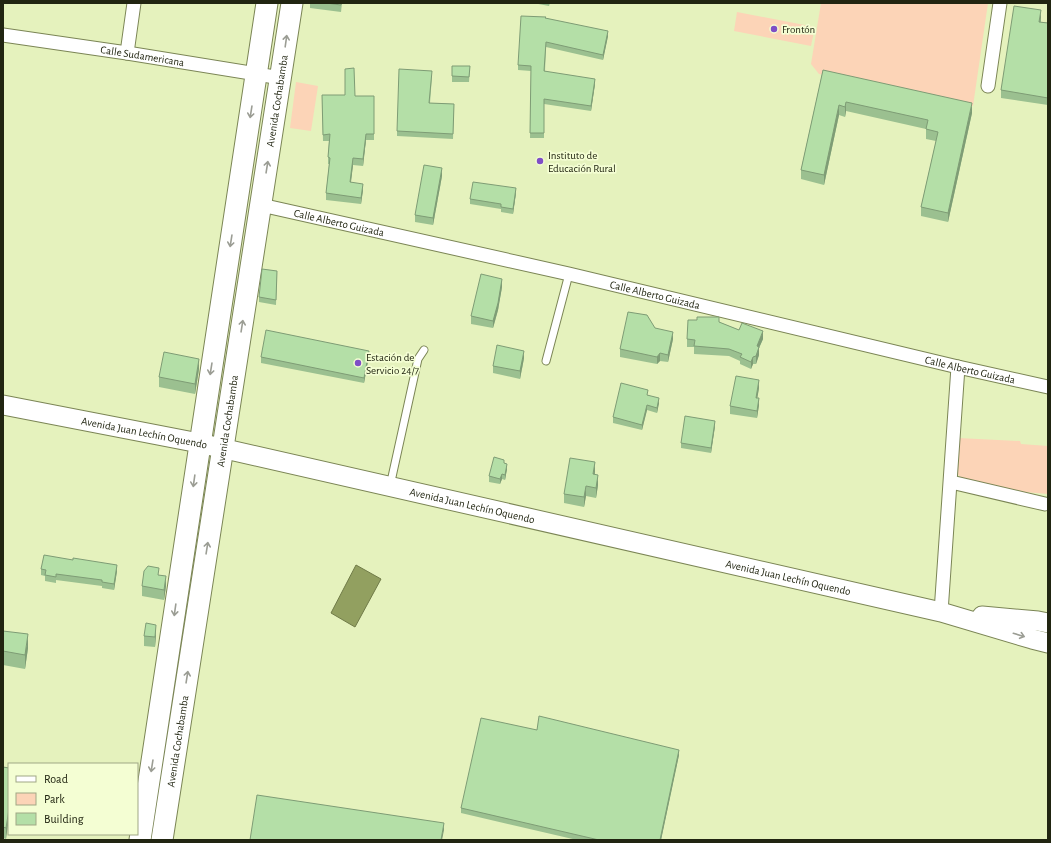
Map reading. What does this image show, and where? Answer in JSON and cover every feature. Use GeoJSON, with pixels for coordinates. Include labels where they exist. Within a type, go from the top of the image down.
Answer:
{"type":"FeatureCollection","features":[{"type":"Feature","properties":{"kind":"main road","name":"Avenida Cochabamba"},"geometry":{"type":"LineString","coordinates":[[140,840],[199,443],[267,3]]}},
{"type":"Feature","properties":{"kind":"main road","name":"Avenida Cochabamba"},"geometry":{"type":"LineString","coordinates":[[162,840],[292,3]]}},
{"type":"Feature","properties":{"kind":"main road"},"geometry":{"type":"LineString","coordinates":[[155,743],[177,746]]}},
{"type":"Feature","properties":{"kind":"street"},"geometry":{"type":"LineString","coordinates":[[126,53],[134,3]]}},
{"type":"Feature","properties":{"kind":"street"},"geometry":{"type":"LineString","coordinates":[[988,86],[1000,3]]}},
{"type":"Feature","properties":{"kind":"street","name":"Calle Sudamericana"},"geometry":{"type":"LineString","coordinates":[[3,35],[281,78]]}},
{"type":"Feature","properties":{"kind":"street","name":"Calle Alberto Guizada"},"geometry":{"type":"LineString","coordinates":[[261,205],[569,274],[1048,387]]}},
{"type":"Feature","properties":{"kind":"street"},"geometry":{"type":"LineString","coordinates":[[941,612],[958,367]]}},
{"type":"Feature","properties":{"kind":"street","name":"Avenida Juan Lechín Oquendo"},"geometry":{"type":"LineString","coordinates":[[3,405],[223,448],[941,612],[1032,639],[1048,642]]}},
{"type":"Feature","properties":{"kind":"street"},"geometry":{"type":"LineString","coordinates":[[950,482],[1045,504]]}},
{"type":"Feature","properties":{"kind":"street","name":"Avenida Juan Lechín Oquendo"},"geometry":{"type":"LineString","coordinates":[[941,612],[1048,623]]}},
{"type":"Feature","properties":{"kind":"lane"},"geometry":{"type":"LineString","coordinates":[[546,361],[569,274]]}},
{"type":"Feature","properties":{"kind":"lane"},"geometry":{"type":"LineString","coordinates":[[390,486],[418,359],[424,350]]}},
{"type":"Feature","properties":{"kind":"green space"},"geometry":{"type":"Polygon","coordinates":[[[821,3],[988,3],[973,106],[819,74],[811,64],[821,3]]]}},
{"type":"Feature","properties":{"kind":"green space","name":"Frontón"},"geometry":{"type":"Polygon","coordinates":[[[737,12],[815,27],[811,46],[734,31],[737,12]]]}},
{"type":"Feature","properties":{"kind":"green space"},"geometry":{"type":"Polygon","coordinates":[[[296,82],[318,86],[311,131],[290,128],[296,82]]]}},
{"type":"Feature","properties":{"kind":"green space"},"geometry":{"type":"Polygon","coordinates":[[[958,438],[1020,441],[1021,444],[1048,446],[1048,494],[1012,491],[963,481],[957,473],[958,438]]]}},
{"type":"Feature","properties":{"kind":"shaded area"},"geometry":{"type":"Polygon","coordinates":[[[356,565],[381,579],[355,627],[331,613],[356,565]]]}},
{"type":"Feature","properties":{"kind":"building"},"geometry":{"type":"Polygon","coordinates":[[[326,3],[341,3],[341,5],[326,3]]]}},
{"type":"Feature","properties":{"kind":"building"},"geometry":{"type":"Polygon","coordinates":[[[1014,6],[1041,10],[1039,22],[1048,23],[1048,98],[1001,90],[1014,6]]]}},
{"type":"Feature","properties":{"kind":"building"},"geometry":{"type":"Polygon","coordinates":[[[521,16],[546,17],[545,18],[608,31],[603,55],[546,42],[544,71],[595,79],[591,106],[544,99],[544,133],[530,133],[531,66],[518,65],[521,16]]]}},
{"type":"Feature","properties":{"kind":"building"},"geometry":{"type":"Polygon","coordinates":[[[452,66],[470,66],[469,77],[452,76],[452,66]]]}},
{"type":"Feature","properties":{"kind":"building"},"geometry":{"type":"Polygon","coordinates":[[[354,68],[355,96],[374,96],[374,134],[366,134],[363,159],[353,158],[350,182],[363,184],[361,198],[326,193],[330,158],[328,157],[330,134],[323,135],[322,95],[345,95],[345,69],[354,68]]]}},
{"type":"Feature","properties":{"kind":"building"},"geometry":{"type":"Polygon","coordinates":[[[399,69],[432,71],[429,103],[454,104],[453,134],[397,131],[399,69]]]}},
{"type":"Feature","properties":{"kind":"building"},"geometry":{"type":"Polygon","coordinates":[[[823,70],[972,103],[948,213],[921,207],[938,132],[926,129],[928,120],[846,102],[845,107],[839,105],[824,175],[801,170],[823,70]]]}},
{"type":"Feature","properties":{"kind":"building"},"geometry":{"type":"Polygon","coordinates":[[[424,165],[442,168],[433,218],[415,215],[424,165]]]}},
{"type":"Feature","properties":{"kind":"building"},"geometry":{"type":"Polygon","coordinates":[[[473,182],[516,188],[513,209],[501,207],[501,204],[470,199],[473,182]]]}},
{"type":"Feature","properties":{"kind":"building"},"geometry":{"type":"Polygon","coordinates":[[[262,269],[277,271],[276,300],[259,297],[262,269]]]}},
{"type":"Feature","properties":{"kind":"building"},"geometry":{"type":"Polygon","coordinates":[[[481,274],[502,279],[493,321],[471,316],[481,274]]]}},
{"type":"Feature","properties":{"kind":"building"},"geometry":{"type":"Polygon","coordinates":[[[628,312],[647,315],[655,328],[673,332],[668,355],[660,353],[657,357],[620,349],[628,312]]]}},
{"type":"Feature","properties":{"kind":"building"},"geometry":{"type":"Polygon","coordinates":[[[697,317],[719,317],[719,322],[739,330],[742,323],[763,331],[757,346],[759,347],[756,356],[753,357],[751,362],[740,357],[742,354],[729,349],[694,346],[695,340],[687,339],[688,320],[697,320],[697,317]]]}},
{"type":"Feature","properties":{"kind":"building"},"geometry":{"type":"Polygon","coordinates":[[[266,330],[369,351],[364,378],[261,357],[266,330]]]}},
{"type":"Feature","properties":{"kind":"building"},"geometry":{"type":"Polygon","coordinates":[[[497,345],[524,351],[520,371],[493,366],[497,345]]]}},
{"type":"Feature","properties":{"kind":"building"},"geometry":{"type":"Polygon","coordinates":[[[164,352],[199,359],[195,384],[159,377],[164,352]]]}},
{"type":"Feature","properties":{"kind":"building"},"geometry":{"type":"Polygon","coordinates":[[[736,376],[759,380],[756,398],[759,398],[757,411],[730,406],[736,376]]]}},
{"type":"Feature","properties":{"kind":"building"},"geometry":{"type":"Polygon","coordinates":[[[621,383],[648,390],[647,395],[659,398],[657,408],[647,405],[642,425],[613,417],[621,383]]]}},
{"type":"Feature","properties":{"kind":"building"},"geometry":{"type":"Polygon","coordinates":[[[685,416],[715,421],[711,448],[681,443],[685,416]]]}},
{"type":"Feature","properties":{"kind":"building"},"geometry":{"type":"Polygon","coordinates":[[[494,457],[504,460],[504,463],[507,464],[505,475],[502,474],[500,479],[489,476],[494,457]]]}},
{"type":"Feature","properties":{"kind":"building"},"geometry":{"type":"Polygon","coordinates":[[[570,458],[595,462],[593,474],[598,475],[596,488],[586,486],[584,497],[564,494],[570,458]]]}},
{"type":"Feature","properties":{"kind":"building"},"geometry":{"type":"Polygon","coordinates":[[[44,555],[117,565],[114,584],[102,582],[102,580],[56,574],[56,577],[45,575],[46,570],[41,569],[44,555]]]}},
{"type":"Feature","properties":{"kind":"building"},"geometry":{"type":"Polygon","coordinates":[[[148,566],[159,568],[158,575],[166,576],[164,590],[142,586],[144,571],[148,566]]]}},
{"type":"Feature","properties":{"kind":"building"},"geometry":{"type":"Polygon","coordinates":[[[146,623],[156,625],[155,637],[144,636],[146,623]]]}},
{"type":"Feature","properties":{"kind":"building"},"geometry":{"type":"Polygon","coordinates":[[[3,631],[28,634],[25,655],[3,651],[3,631]]]}},
{"type":"Feature","properties":{"kind":"building"},"geometry":{"type":"Polygon","coordinates":[[[539,716],[679,750],[660,840],[599,840],[461,808],[481,718],[537,730],[539,716]]]}},
{"type":"Feature","properties":{"kind":"building"},"geometry":{"type":"Polygon","coordinates":[[[3,767],[8,768],[8,815],[6,828],[3,827],[3,767]]]}},
{"type":"Feature","properties":{"kind":"building"},"geometry":{"type":"Polygon","coordinates":[[[257,795],[444,823],[441,840],[250,840],[257,795]]]}},
{"type":"Feature","properties":{"kind":"place","name":"Frontón"},"geometry":{"type":"Point","coordinates":[774,29]}},
{"type":"Feature","properties":{"kind":"place","name":"Instituto de Educación Rural"},"geometry":{"type":"Point","coordinates":[540,161]}},
{"type":"Feature","properties":{"kind":"place","name":"Estación de Servicio 24/7"},"geometry":{"type":"Point","coordinates":[358,363]}}]}
